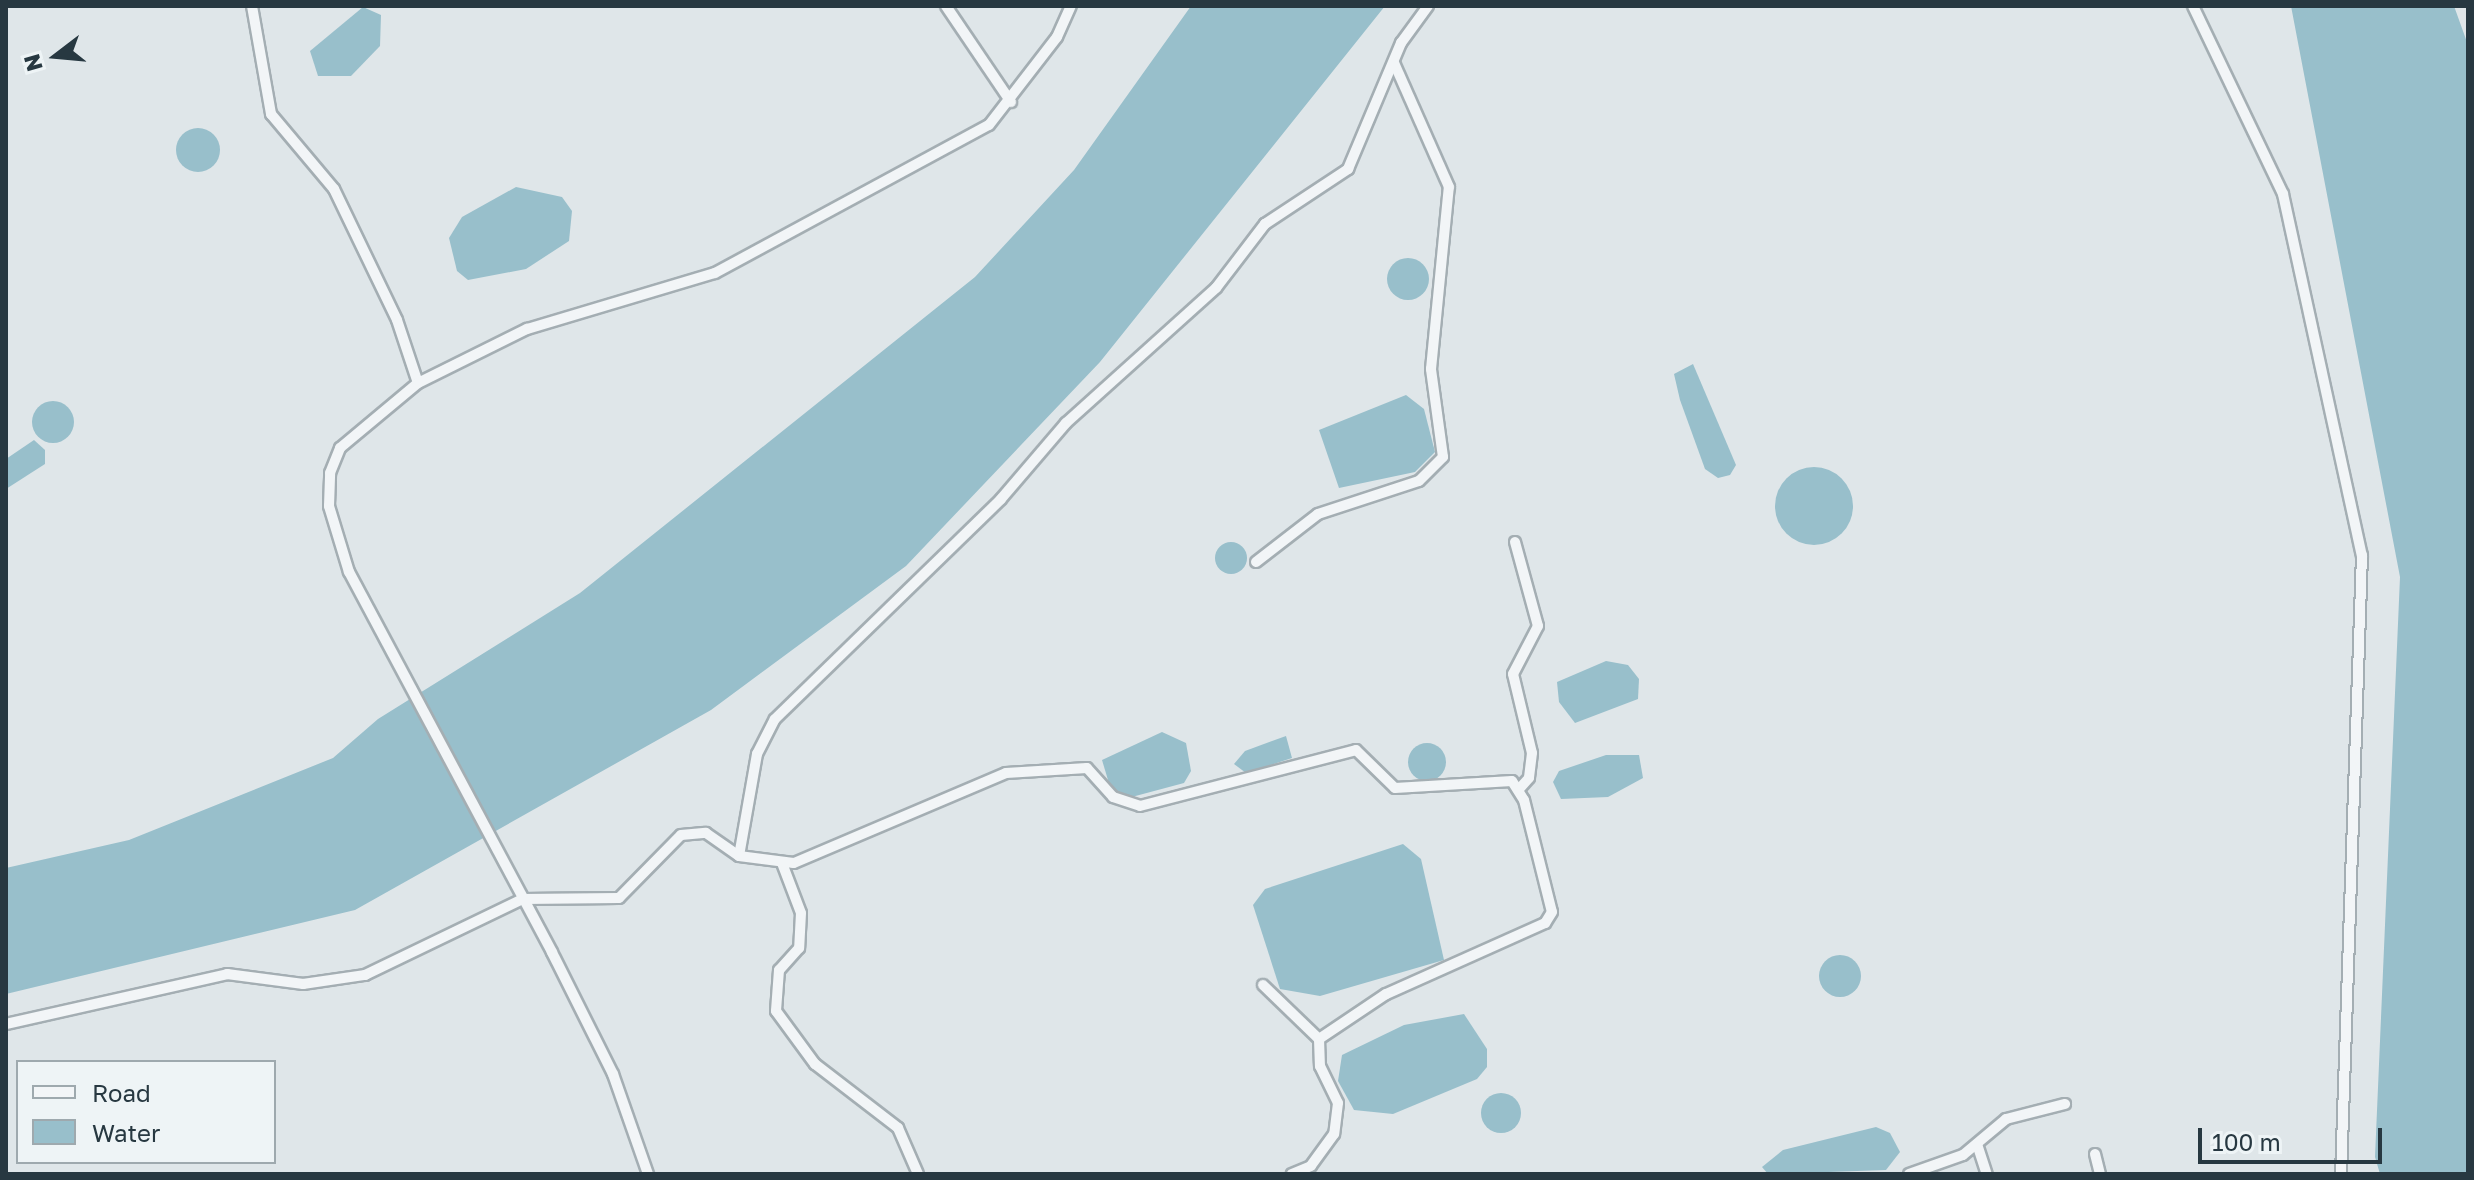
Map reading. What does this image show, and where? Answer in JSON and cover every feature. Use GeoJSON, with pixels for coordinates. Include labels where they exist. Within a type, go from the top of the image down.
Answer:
{"type":"FeatureCollection","features":[{"type":"Feature","properties":{"kind":"street"},"geometry":{"type":"LineString","coordinates":[[252,6],[271,114],[334,189],[397,320],[418,383]]}},
{"type":"Feature","properties":{"kind":"street"},"geometry":{"type":"LineString","coordinates":[[946,6],[1011,102]]}},
{"type":"Feature","properties":{"kind":"street"},"geometry":{"type":"LineString","coordinates":[[648,1174],[613,1074],[349,572],[329,506],[330,473],[340,448],[418,383],[527,329],[715,273],[989,125],[1011,102],[1071,6]]}},
{"type":"Feature","properties":{"kind":"street"},"geometry":{"type":"LineString","coordinates":[[739,856],[757,754],[775,719],[979,521],[1066,423],[1216,288],[1265,224],[1348,169],[1394,63],[1428,6]]}},
{"type":"Feature","properties":{"kind":"street"},"geometry":{"type":"LineString","coordinates":[[2193,6],[2283,194],[2362,555],[2341,1174]]}},
{"type":"Feature","properties":{"kind":"street"},"geometry":{"type":"LineString","coordinates":[[1256,562],[1318,514],[1419,481],[1443,457],[1431,369],[1449,187],[1394,63]]}},
{"type":"Feature","properties":{"kind":"street"},"geometry":{"type":"LineString","coordinates":[[1515,542],[1538,626],[1513,674],[1532,753],[1529,778],[1519,789]]}},
{"type":"Feature","properties":{"kind":"street"},"geometry":{"type":"LineString","coordinates":[[6,1024],[227,974],[303,984],[365,975],[523,899],[619,898],[681,835],[706,833],[739,856],[782,863],[842,845],[959,788],[1061,766],[1087,768],[1113,797],[1140,806],[1356,750],[1395,788],[1449,789],[1499,777],[1519,789],[1552,912],[1545,923],[1386,994],[1319,1039]]}},
{"type":"Feature","properties":{"kind":"street"},"geometry":{"type":"LineString","coordinates":[[782,863],[801,913],[799,948],[779,970],[776,1011],[815,1064],[898,1128],[918,1174]]}},
{"type":"Feature","properties":{"kind":"street"},"geometry":{"type":"LineString","coordinates":[[1263,985],[1319,1039],[1320,1066],[1338,1103],[1334,1134],[1311,1166],[1292,1174]]}},
{"type":"Feature","properties":{"kind":"street"},"geometry":{"type":"LineString","coordinates":[[1909,1174],[1977,1144],[2006,1119],[2065,1104]]}},
{"type":"Feature","properties":{"kind":"street"},"geometry":{"type":"LineString","coordinates":[[1977,1144],[1987,1174]]}},
{"type":"Feature","properties":{"kind":"street"},"geometry":{"type":"LineString","coordinates":[[2095,1154],[2100,1174]]}},
{"type":"Feature","properties":{"kind":"water"},"geometry":{"type":"Polygon","coordinates":[[[1191,6],[1385,6],[1100,362],[906,566],[711,710],[355,910],[6,994],[6,868],[129,840],[333,758],[378,719],[580,593],[975,277],[1074,170],[1191,6]]]}},
{"type":"Feature","properties":{"kind":"water"},"geometry":{"type":"Polygon","coordinates":[[[2291,6],[2454,6],[2468,45],[2468,1174],[2380,1174],[2375,1157],[2400,577],[2291,6]]]}},
{"type":"Feature","properties":{"kind":"water"},"geometry":{"type":"Polygon","coordinates":[[[363,7],[381,15],[380,46],[351,76],[318,76],[310,51],[363,7]]]}},
{"type":"Feature","properties":{"kind":"water"},"geometry":{"type":"Polygon","coordinates":[[[198,128],[214,134],[220,150],[214,166],[198,172],[182,166],[176,150],[182,134],[198,128]]]}},
{"type":"Feature","properties":{"kind":"water"},"geometry":{"type":"Polygon","coordinates":[[[516,187],[562,197],[572,211],[569,241],[526,269],[468,280],[457,271],[449,238],[462,217],[516,187]]]}},
{"type":"Feature","properties":{"kind":"water"},"geometry":{"type":"Polygon","coordinates":[[[1408,258],[1423,264],[1429,279],[1423,294],[1408,300],[1393,294],[1387,279],[1393,264],[1408,258]]]}},
{"type":"Feature","properties":{"kind":"water"},"geometry":{"type":"Polygon","coordinates":[[[1693,364],[1736,465],[1730,475],[1718,478],[1705,469],[1680,400],[1674,374],[1693,364]]]}},
{"type":"Feature","properties":{"kind":"water"},"geometry":{"type":"Polygon","coordinates":[[[1406,395],[1424,409],[1435,452],[1415,472],[1339,488],[1319,430],[1406,395]]]}},
{"type":"Feature","properties":{"kind":"water"},"geometry":{"type":"Polygon","coordinates":[[[53,401],[68,407],[74,422],[68,437],[53,443],[38,437],[32,422],[38,407],[53,401]]]}},
{"type":"Feature","properties":{"kind":"water"},"geometry":{"type":"Polygon","coordinates":[[[34,440],[45,450],[45,464],[6,489],[6,459],[34,440]]]}},
{"type":"Feature","properties":{"kind":"water"},"geometry":{"type":"Polygon","coordinates":[[[1814,467],[1829,470],[1846,484],[1853,506],[1850,521],[1836,538],[1814,545],[1799,542],[1782,528],[1775,506],[1778,491],[1792,474],[1814,467]]]}},
{"type":"Feature","properties":{"kind":"water"},"geometry":{"type":"Polygon","coordinates":[[[1231,542],[1243,546],[1247,558],[1243,570],[1231,574],[1219,570],[1215,558],[1219,546],[1231,542]]]}},
{"type":"Feature","properties":{"kind":"water"},"geometry":{"type":"Polygon","coordinates":[[[1606,661],[1628,665],[1639,679],[1638,699],[1575,723],[1559,702],[1557,682],[1606,661]]]}},
{"type":"Feature","properties":{"kind":"water"},"geometry":{"type":"Polygon","coordinates":[[[1162,732],[1186,743],[1191,771],[1184,783],[1128,798],[1111,790],[1102,760],[1162,732]]]}},
{"type":"Feature","properties":{"kind":"water"},"geometry":{"type":"Polygon","coordinates":[[[1286,736],[1292,758],[1246,773],[1234,764],[1245,751],[1286,736]]]}},
{"type":"Feature","properties":{"kind":"water"},"geometry":{"type":"Polygon","coordinates":[[[1427,743],[1441,748],[1446,762],[1441,776],[1427,781],[1413,776],[1408,762],[1413,748],[1427,743]]]}},
{"type":"Feature","properties":{"kind":"water"},"geometry":{"type":"Polygon","coordinates":[[[1606,755],[1639,755],[1643,778],[1608,797],[1561,799],[1553,782],[1559,771],[1606,755]]]}},
{"type":"Feature","properties":{"kind":"water"},"geometry":{"type":"Polygon","coordinates":[[[1403,844],[1421,859],[1444,960],[1320,996],[1280,989],[1253,905],[1265,889],[1403,844]]]}},
{"type":"Feature","properties":{"kind":"water"},"geometry":{"type":"Polygon","coordinates":[[[1840,955],[1855,961],[1861,976],[1855,991],[1840,997],[1825,991],[1819,976],[1825,961],[1840,955]]]}},
{"type":"Feature","properties":{"kind":"water"},"geometry":{"type":"Polygon","coordinates":[[[1464,1014],[1487,1049],[1487,1067],[1477,1079],[1393,1114],[1354,1110],[1338,1081],[1342,1055],[1404,1025],[1464,1014]]]}},
{"type":"Feature","properties":{"kind":"water"},"geometry":{"type":"Polygon","coordinates":[[[1501,1093],[1515,1099],[1521,1113],[1515,1127],[1501,1133],[1487,1127],[1481,1113],[1487,1099],[1501,1093]]]}},
{"type":"Feature","properties":{"kind":"water"},"geometry":{"type":"Polygon","coordinates":[[[1876,1127],[1890,1133],[1900,1152],[1886,1170],[1768,1174],[1762,1167],[1783,1150],[1876,1127]]]}}]}
